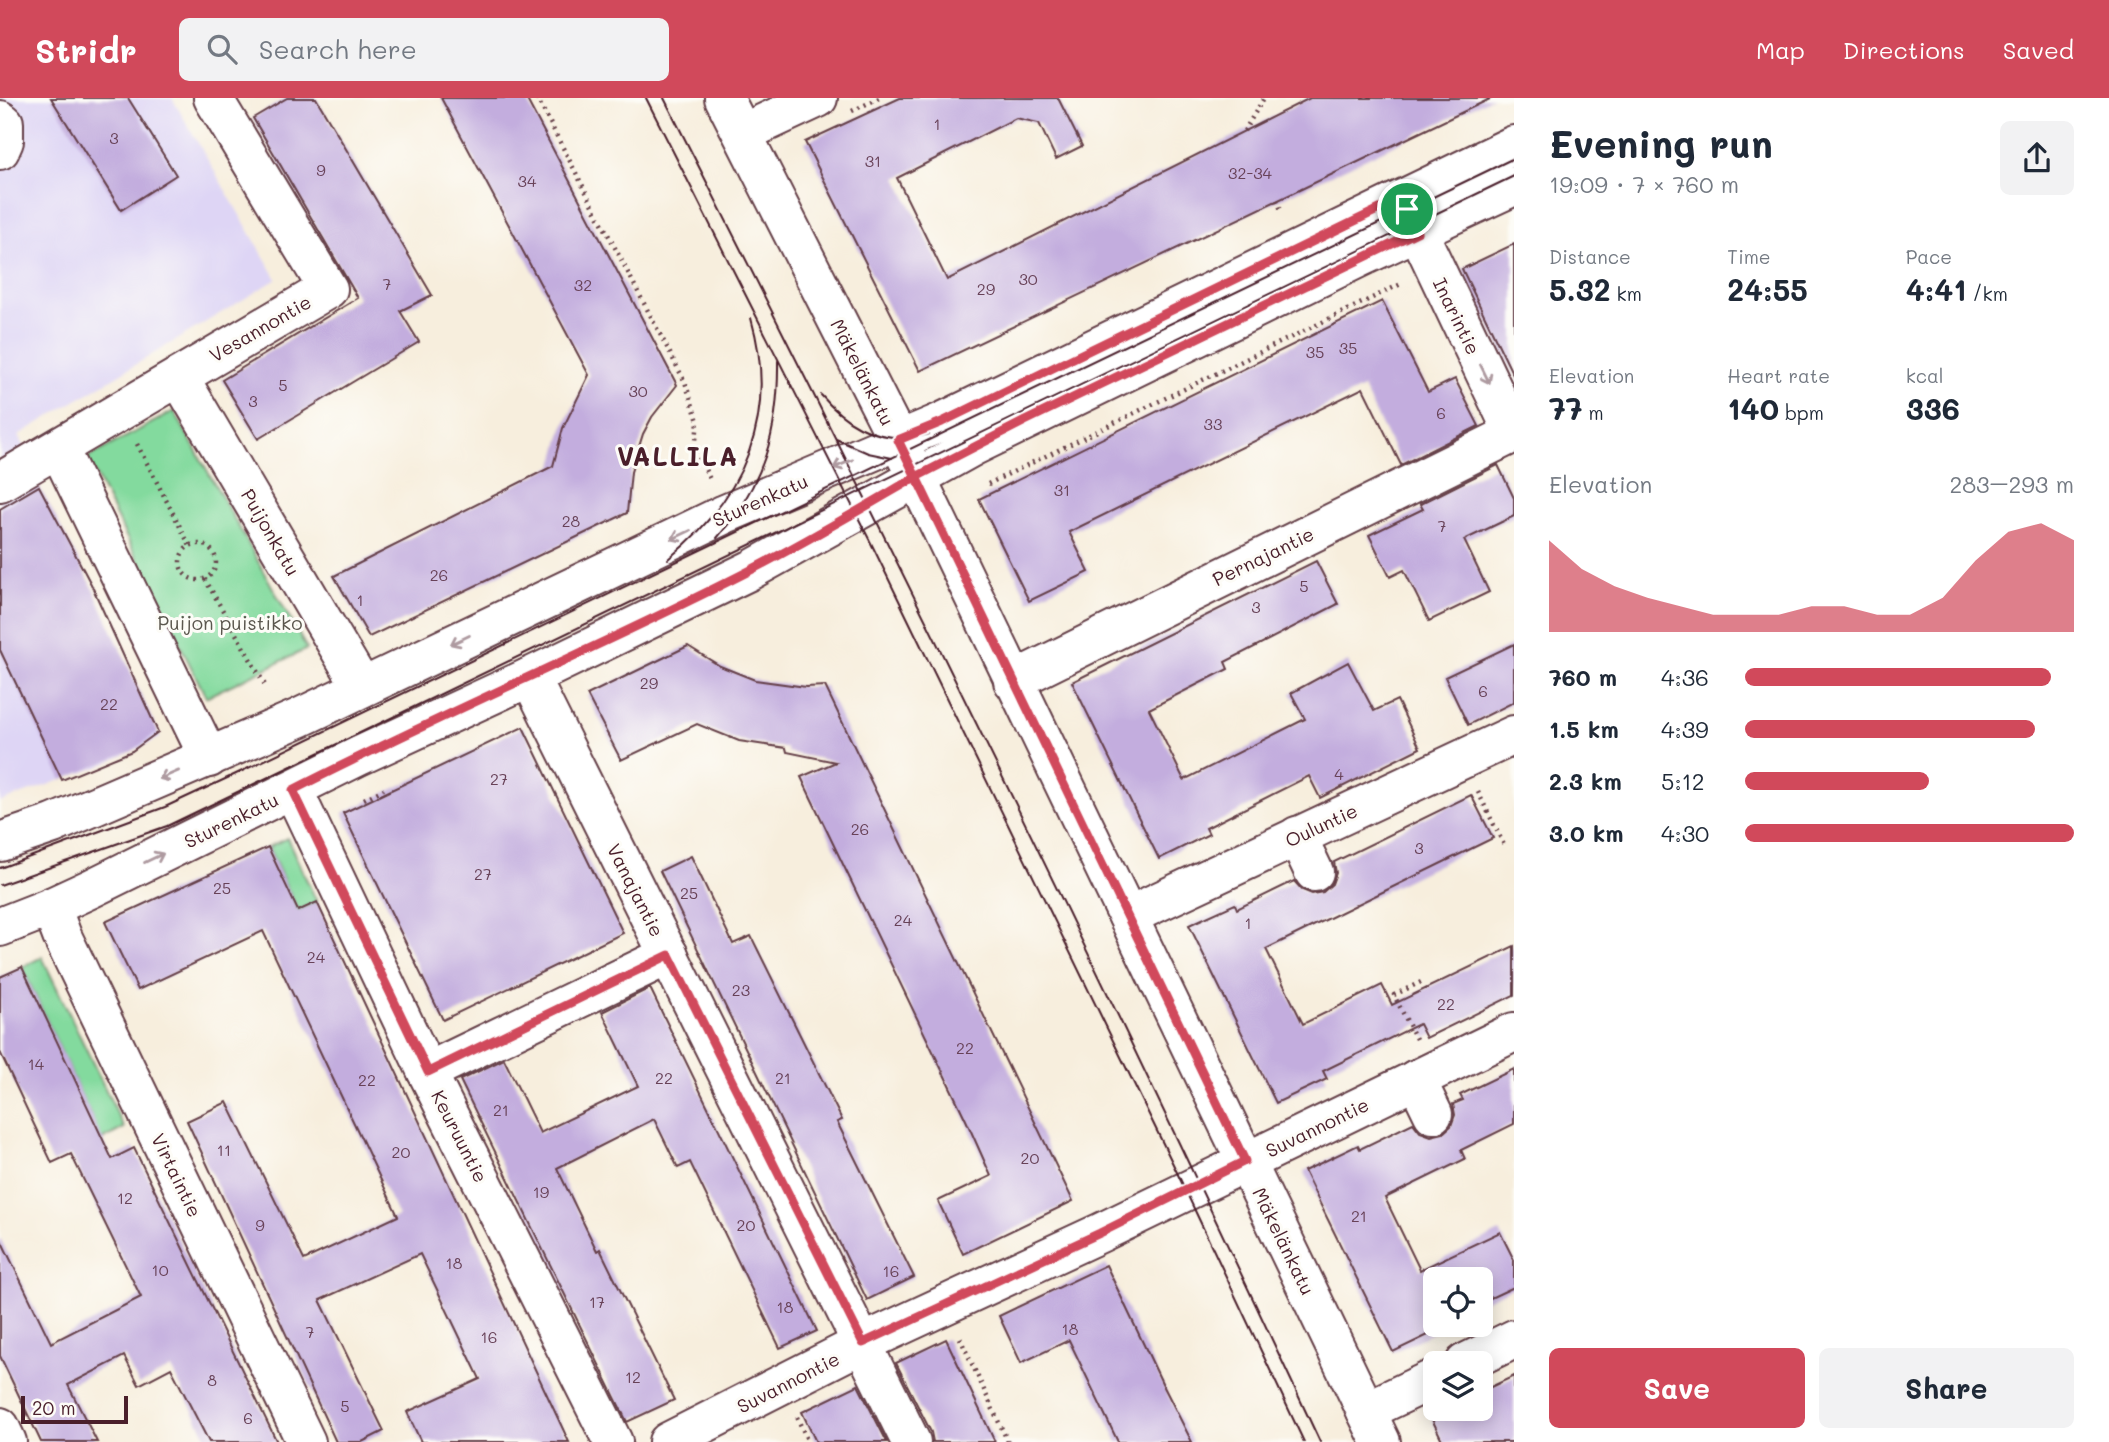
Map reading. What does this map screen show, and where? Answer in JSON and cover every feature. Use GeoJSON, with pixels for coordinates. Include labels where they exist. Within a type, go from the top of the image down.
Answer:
{"type":"FeatureCollection","features":[{"type":"Feature","properties":{"kind":"street","name":"Vesannontie"},"geometry":{"type":"LineString","coordinates":[[0,482],[328,289],[213,98]]}},
{"type":"Feature","properties":{"kind":"street","name":"Mäkelänkatu"},"geometry":{"type":"LineString","coordinates":[[724,98],[898,440],[1373,1427]]}},
{"type":"Feature","properties":{"kind":"street"},"geometry":{"type":"LineString","coordinates":[[743,133],[818,98]]}},
{"type":"Feature","properties":{"kind":"street"},"geometry":{"type":"LineString","coordinates":[[0,120],[4,122],[4,132],[0,150]]}},
{"type":"Feature","properties":{"kind":"street","name":"Sturenkatu"},"geometry":{"type":"LineString","coordinates":[[0,927],[51,907],[359,756],[751,570],[916,477],[1410,215],[1514,145]]}},
{"type":"Feature","properties":{"kind":"street","name":"Sturenkatu"},"geometry":{"type":"LineString","coordinates":[[0,842],[52,824],[209,758],[725,514],[942,422],[1410,215],[1514,186]]}},
{"type":"Feature","properties":{"kind":"street","name":"Inarintie"},"geometry":{"type":"LineString","coordinates":[[1410,215],[1514,433]]}},
{"type":"Feature","properties":{"kind":"street","name":"Puijonkatu"},"geometry":{"type":"LineString","coordinates":[[179,377],[362,687]]}},
{"type":"Feature","properties":{"kind":"street","name":"Pernajantie"},"geometry":{"type":"LineString","coordinates":[[1013,681],[1188,609],[1514,433]]}},
{"type":"Feature","properties":{"kind":"street"},"geometry":{"type":"LineString","coordinates":[[59,449],[209,758]]}},
{"type":"Feature","properties":{"kind":"street","name":"Vanajantie"},"geometry":{"type":"LineString","coordinates":[[530,677],[911,1442]]}},
{"type":"Feature","properties":{"kind":"street","name":"Ouluntie"},"geometry":{"type":"LineString","coordinates":[[1128,916],[1514,735]]}},
{"type":"Feature","properties":{"kind":"street","name":"Keuruuntie"},"geometry":{"type":"LineString","coordinates":[[293,790],[428,1072],[613,1442]]}},
{"type":"Feature","properties":{"kind":"street"},"geometry":{"type":"LineString","coordinates":[[1297,836],[1314,872]]}},
{"type":"Feature","properties":{"kind":"street","name":"Virtaintie"},"geometry":{"type":"LineString","coordinates":[[51,907],[62,936],[306,1442]]}},
{"type":"Feature","properties":{"kind":"street"},"geometry":{"type":"LineString","coordinates":[[428,1072],[669,955]]}},
{"type":"Feature","properties":{"kind":"street","name":"Suvannontie"},"geometry":{"type":"LineString","coordinates":[[668,1442],[863,1343],[1100,1233],[1514,1032]]}},
{"type":"Feature","properties":{"kind":"street"},"geometry":{"type":"LineString","coordinates":[[1424,1076],[1433,1114]]}},
{"type":"Feature","properties":{"kind":"street"},"geometry":{"type":"LineString","coordinates":[[1490,1351],[1514,1339]]}},
{"type":"Feature","properties":{"kind":"street"},"geometry":{"type":"LineString","coordinates":[[1373,1427],[1423,1387]]}},
{"type":"Feature","properties":{"kind":"street"},"geometry":{"type":"LineString","coordinates":[[0,1427],[7,1442]]}},
{"type":"Feature","properties":{"kind":"path"},"geometry":{"type":"LineString","coordinates":[[537,98],[685,382],[698,421],[695,450]]}},
{"type":"Feature","properties":{"kind":"path"},"geometry":{"type":"LineString","coordinates":[[1244,131],[1264,98]]}},
{"type":"Feature","properties":{"kind":"path"},"geometry":{"type":"LineString","coordinates":[[1277,200],[1281,210]]}},
{"type":"Feature","properties":{"kind":"path"},"geometry":{"type":"LineString","coordinates":[[977,490],[1434,268]]}},
{"type":"Feature","properties":{"kind":"path"},"geometry":{"type":"LineString","coordinates":[[131,433],[190,545]]}},
{"type":"Feature","properties":{"kind":"path"},"geometry":{"type":"LineString","coordinates":[[201,544],[214,554],[214,571],[205,579],[193,580],[183,572],[181,555],[190,545],[201,544]]}},
{"type":"Feature","properties":{"kind":"path"},"geometry":{"type":"LineString","coordinates":[[205,579],[265,685]]}},
{"type":"Feature","properties":{"kind":"path"},"geometry":{"type":"LineString","coordinates":[[1462,759],[1504,845]]}},
{"type":"Feature","properties":{"kind":"path"},"geometry":{"type":"LineString","coordinates":[[1423,981],[1394,995],[1424,1076]]}},
{"type":"Feature","properties":{"kind":"path"},"geometry":{"type":"LineString","coordinates":[[944,1305],[1008,1442]]}},
{"type":"Feature","properties":{"kind":"shaded area"},"geometry":{"type":"Polygon","coordinates":[[[0,98],[172,98],[277,279],[19,435],[39,486],[160,738],[98,767],[0,802],[0,98]]]}},
{"type":"Feature","properties":{"kind":"green space","name":"Puijon puistikko"},"geometry":{"type":"Polygon","coordinates":[[[174,411],[307,649],[206,697],[87,458],[174,411]]]}},
{"type":"Feature","properties":{"kind":"green space"},"geometry":{"type":"Polygon","coordinates":[[[287,838],[317,902],[298,911],[268,847],[287,838]]]}},
{"type":"Feature","properties":{"kind":"green space"},"geometry":{"type":"Polygon","coordinates":[[[42,957],[124,1128],[102,1140],[22,967],[42,957]]]}},
{"type":"Feature","properties":{"kind":"building"},"geometry":{"type":"Polygon","coordinates":[[[51,98],[128,98],[176,175],[121,210],[51,98]]]}},
{"type":"Feature","properties":{"kind":"building"},"geometry":{"type":"Polygon","coordinates":[[[287,98],[316,98],[432,295],[400,311],[419,342],[258,439],[222,380],[358,298],[253,118],[287,98]]]}},
{"type":"Feature","properties":{"kind":"building"},"geometry":{"type":"Polygon","coordinates":[[[441,98],[526,98],[677,385],[652,417],[643,434],[631,472],[627,513],[369,637],[334,576],[553,466],[563,428],[589,375],[441,98]]]}},
{"type":"Feature","properties":{"kind":"building"},"geometry":{"type":"Polygon","coordinates":[[[900,98],[1058,98],[1082,146],[1056,159],[1039,123],[1016,118],[897,178],[947,280],[1310,98],[1492,98],[920,371],[805,142],[900,98]]]}},
{"type":"Feature","properties":{"kind":"building"},"geometry":{"type":"Polygon","coordinates":[[[1514,244],[1514,377],[1462,269],[1514,244]]]}},
{"type":"Feature","properties":{"kind":"building"},"geometry":{"type":"Polygon","coordinates":[[[1382,301],[1428,392],[1455,379],[1479,426],[1401,465],[1363,388],[1069,532],[1089,572],[1029,601],[979,499],[1382,301]]]}},
{"type":"Feature","properties":{"kind":"building"},"geometry":{"type":"Polygon","coordinates":[[[1498,465],[1514,498],[1514,516],[1464,540],[1489,592],[1429,621],[1404,570],[1390,577],[1369,535],[1423,509],[1420,504],[1498,465]]]}},
{"type":"Feature","properties":{"kind":"building"},"geometry":{"type":"Polygon","coordinates":[[[39,486],[91,584],[158,732],[132,751],[62,780],[0,650],[0,509],[39,486]]]}},
{"type":"Feature","properties":{"kind":"building"},"geometry":{"type":"Polygon","coordinates":[[[1316,561],[1338,604],[1225,662],[1228,669],[1149,709],[1184,780],[1305,719],[1291,693],[1348,662],[1374,711],[1397,700],[1420,748],[1320,798],[1309,776],[1206,828],[1209,834],[1159,859],[1072,682],[1316,561]]]}},
{"type":"Feature","properties":{"kind":"building"},"geometry":{"type":"Polygon","coordinates":[[[1514,644],[1514,702],[1468,725],[1445,677],[1514,644]]]}},
{"type":"Feature","properties":{"kind":"building"},"geometry":{"type":"Polygon","coordinates":[[[688,646],[720,666],[755,680],[806,687],[825,686],[1073,1201],[963,1254],[938,1201],[991,1176],[801,777],[836,762],[787,752],[786,748],[739,741],[697,724],[621,760],[587,695],[688,646]]]}},
{"type":"Feature","properties":{"kind":"building"},"geometry":{"type":"Polygon","coordinates":[[[523,727],[623,933],[443,1020],[343,813],[523,727]]]}},
{"type":"Feature","properties":{"kind":"building"},"geometry":{"type":"Polygon","coordinates":[[[1471,795],[1493,838],[1266,949],[1303,1024],[1382,985],[1392,1005],[1514,946],[1514,995],[1426,1038],[1419,1024],[1323,1071],[1327,1079],[1276,1103],[1189,925],[1235,904],[1237,909],[1294,881],[1302,890],[1312,894],[1323,892],[1332,884],[1336,873],[1334,862],[1471,795]]]}},
{"type":"Feature","properties":{"kind":"building"},"geometry":{"type":"Polygon","coordinates":[[[268,847],[298,911],[317,902],[569,1442],[421,1442],[407,1412],[480,1379],[420,1254],[320,1300],[384,1431],[362,1442],[336,1442],[187,1121],[227,1102],[304,1260],[398,1216],[263,931],[138,990],[105,922],[268,847]]]}},
{"type":"Feature","properties":{"kind":"building"},"geometry":{"type":"Polygon","coordinates":[[[691,856],[733,944],[751,936],[842,1120],[837,1122],[914,1277],[867,1300],[660,871],[691,856]]]}},
{"type":"Feature","properties":{"kind":"building"},"geometry":{"type":"Polygon","coordinates":[[[22,967],[112,1159],[134,1148],[277,1442],[209,1442],[171,1368],[139,1385],[124,1356],[68,1385],[97,1442],[41,1442],[0,1356],[0,1238],[51,1343],[141,1297],[71,1154],[52,1163],[0,1052],[0,977],[22,967]]]}},
{"type":"Feature","properties":{"kind":"building"},"geometry":{"type":"Polygon","coordinates":[[[650,988],[817,1331],[780,1348],[690,1162],[678,1168],[654,1119],[557,1168],[674,1400],[627,1422],[460,1080],[504,1059],[540,1133],[638,1086],[602,1012],[650,988]]]}},
{"type":"Feature","properties":{"kind":"building"},"geometry":{"type":"Polygon","coordinates":[[[1514,1069],[1514,1124],[1461,1150],[1465,1159],[1385,1198],[1420,1270],[1423,1269],[1424,1337],[1393,1352],[1304,1171],[1358,1145],[1360,1149],[1413,1123],[1420,1132],[1431,1136],[1443,1133],[1451,1126],[1455,1115],[1453,1104],[1463,1100],[1460,1095],[1514,1069]]]}},
{"type":"Feature","properties":{"kind":"building"},"geometry":{"type":"Polygon","coordinates":[[[1500,1232],[1514,1260],[1514,1287],[1493,1297],[1493,1267],[1426,1267],[1500,1232]]]}},
{"type":"Feature","properties":{"kind":"building"},"geometry":{"type":"Polygon","coordinates":[[[1106,1265],[1192,1442],[1118,1442],[1069,1340],[1021,1363],[999,1316],[1106,1265]]]}},
{"type":"Feature","properties":{"kind":"building"},"geometry":{"type":"Polygon","coordinates":[[[946,1339],[995,1442],[933,1442],[931,1432],[896,1363],[946,1339]]]}},
{"type":"Feature","properties":{"kind":"building"},"geometry":{"type":"Polygon","coordinates":[[[1514,1376],[1514,1442],[1443,1442],[1433,1421],[1493,1421],[1493,1386],[1514,1376]]]}},
{"type":"Feature","properties":{"kind":"building"},"geometry":{"type":"Polygon","coordinates":[[[858,1385],[887,1442],[816,1442],[802,1412],[858,1385]]]}},
{"type":"Feature","properties":{"kind":"tram line"},"geometry":{"type":"LineString","coordinates":[[646,98],[871,543],[1173,1164],[1304,1442]]}},
{"type":"Feature","properties":{"kind":"tram line"},"geometry":{"type":"LineString","coordinates":[[664,98],[998,767],[1320,1442]]}},
{"type":"Feature","properties":{"kind":"tram line"},"geometry":{"type":"LineString","coordinates":[[0,868],[165,807],[236,774],[1514,158]]}},
{"type":"Feature","properties":{"kind":"tram line"},"geometry":{"type":"LineString","coordinates":[[0,885],[167,826],[1514,176]]}},
{"type":"Feature","properties":{"kind":"tram line"},"geometry":{"type":"LineString","coordinates":[[668,559],[695,535],[717,509],[749,452],[757,421],[761,388],[759,354],[751,318]]}},
{"type":"Feature","properties":{"kind":"tram line"},"geometry":{"type":"LineString","coordinates":[[717,538],[746,497],[766,456],[776,411],[778,361]]}},
{"type":"Feature","properties":{"kind":"tram line"},"geometry":{"type":"LineString","coordinates":[[821,395],[844,417],[869,431],[898,437],[929,434]]}},
{"type":"Feature","properties":{"kind":"tram line"},"geometry":{"type":"LineString","coordinates":[[836,439],[868,453],[892,458]]}},
{"type":"Feature","properties":{"kind":"district","name":"VALLILA"},"geometry":{"type":"Point","coordinates":[678,456]}},
{"type":"Feature","properties":{"kind":"route"},"geometry":{"type":"LineString","coordinates":[[1407,209],[1402,198],[942,422],[898,440],[916,477],[751,570],[293,790],[428,1072],[669,955],[863,1343],[1100,1233],[1245,1161],[916,477],[1025,421],[1417,232],[1407,209]]}}]}
